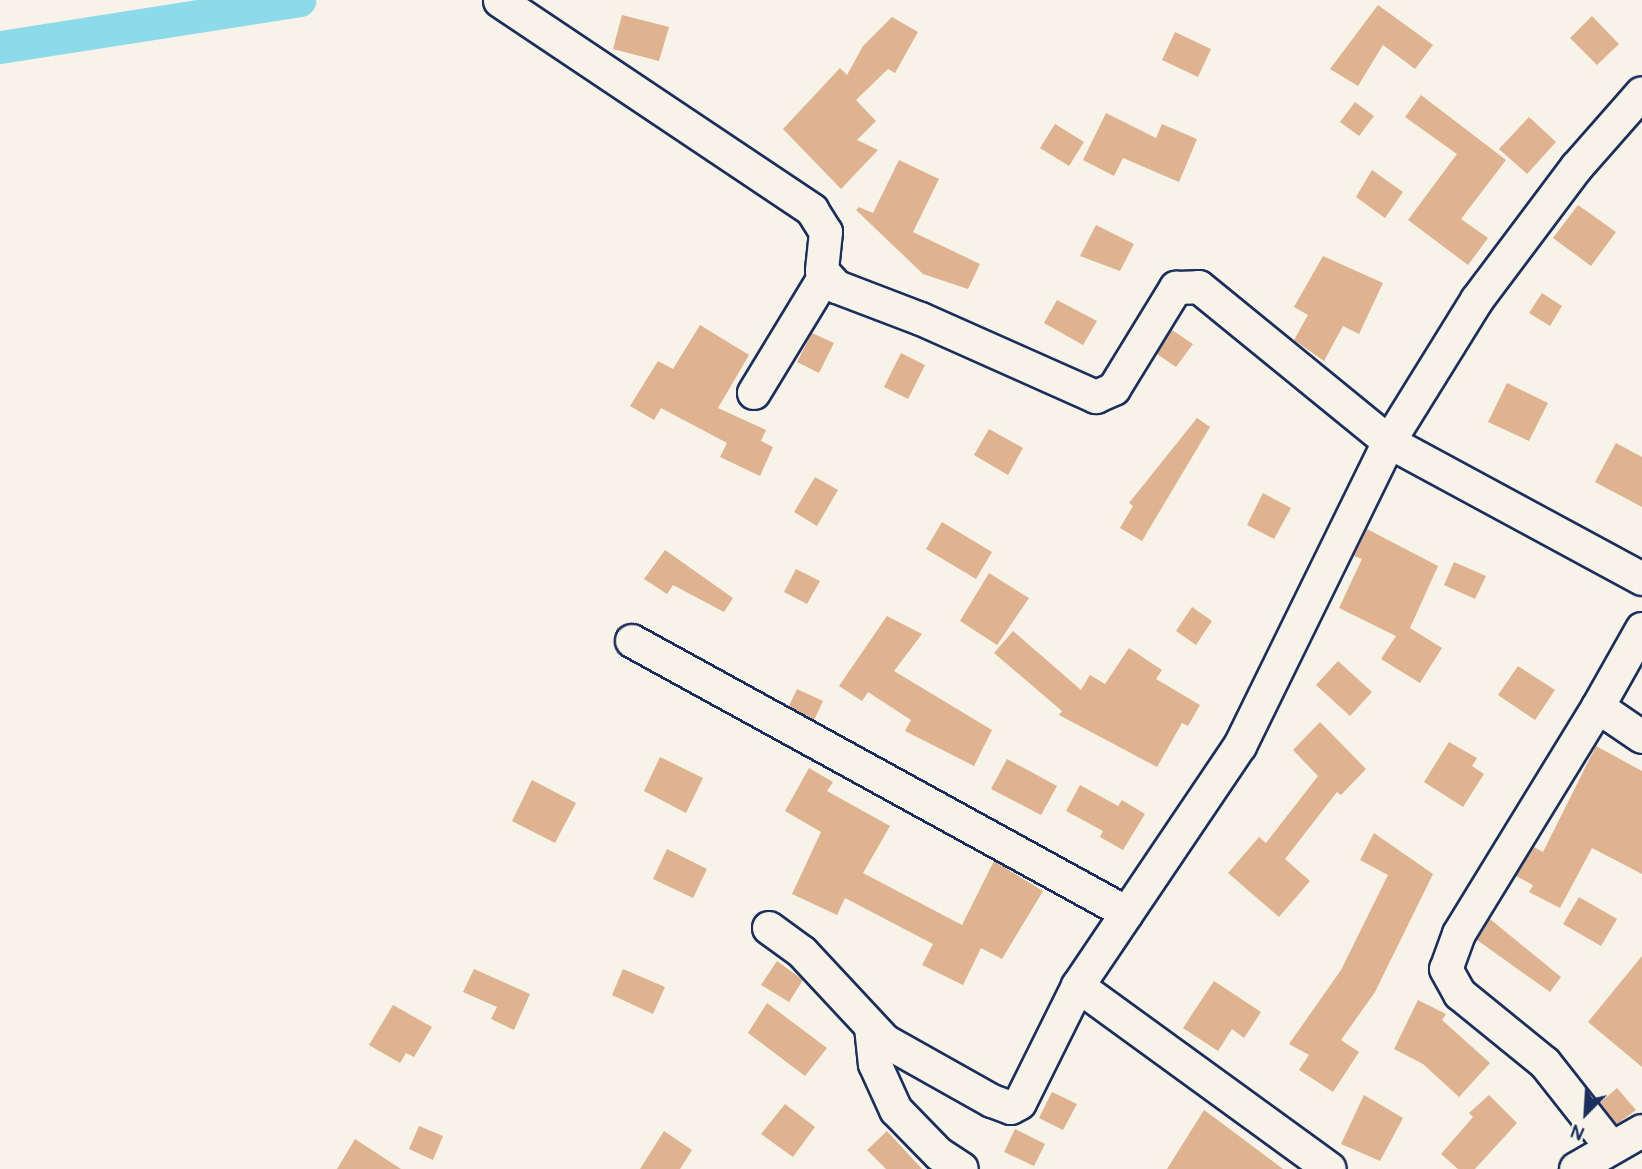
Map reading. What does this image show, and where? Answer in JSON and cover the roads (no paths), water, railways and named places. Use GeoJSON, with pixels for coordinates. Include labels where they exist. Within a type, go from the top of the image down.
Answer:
{"type":"FeatureCollection","features":[{"type":"Feature","properties":{"kind":"street"},"geometry":{"type":"LineString","coordinates":[[500,1],[812,210],[826,232],[824,278],[754,393]]}},
{"type":"Feature","properties":{"kind":"street"},"geometry":{"type":"LineString","coordinates":[[769,928],[802,952],[871,1027],[897,1049],[1011,1108],[1024,1096],[1077,986],[1240,746],[1389,442],[1477,299],[1577,167],[1642,93]]}},
{"type":"Feature","properties":{"kind":"street"},"geometry":{"type":"LineString","coordinates":[[824,278],[1096,397],[1114,389],[1176,288],[1199,286],[1389,442],[1642,579]]}},
{"type":"Feature","properties":{"kind":"street"},"geometry":{"type":"LineString","coordinates":[[1611,1147],[1545,1063],[1460,994],[1446,969],[1458,934],[1598,707],[1642,629]]}},
{"type":"Feature","properties":{"kind":"street"},"geometry":{"type":"LineString","coordinates":[[632,641],[1127,913]]}},
{"type":"Feature","properties":{"kind":"street"},"geometry":{"type":"LineString","coordinates":[[1598,707],[1642,737]]}},
{"type":"Feature","properties":{"kind":"street"},"geometry":{"type":"LineString","coordinates":[[1077,986],[1330,1169]]}},
{"type":"Feature","properties":{"kind":"street"},"geometry":{"type":"LineString","coordinates":[[871,1027],[874,1064],[896,1110],[939,1154],[962,1169]]}},
{"type":"Feature","properties":{"kind":"street"},"geometry":{"type":"LineString","coordinates":[[1576,1169],[1642,1131]]}},
{"type":"Feature","properties":{"kind":"waterway"},"geometry":{"type":"LineString","coordinates":[[0,47],[299,0]]}}]}
